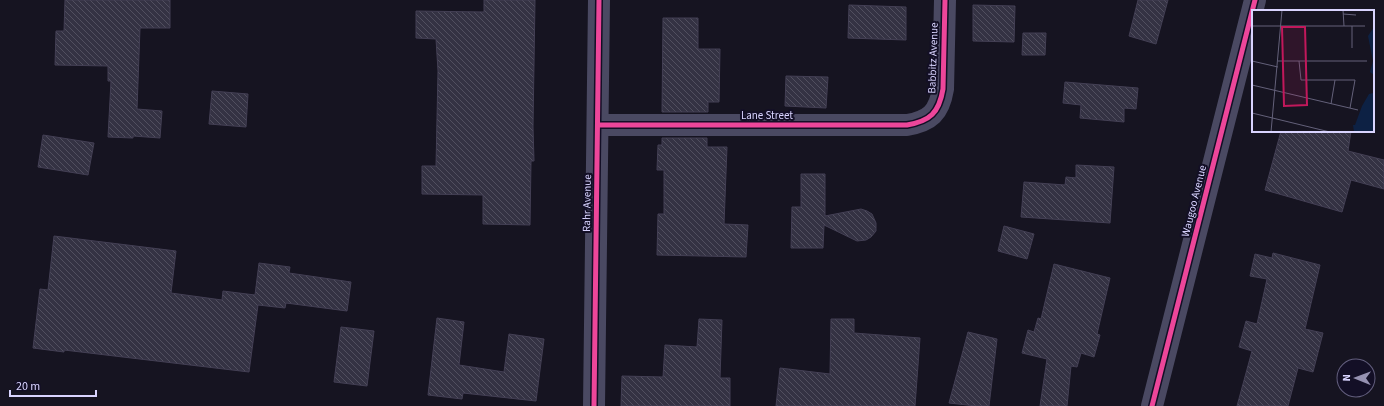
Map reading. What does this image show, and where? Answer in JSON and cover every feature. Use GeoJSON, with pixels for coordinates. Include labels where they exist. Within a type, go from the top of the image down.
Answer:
{"type":"FeatureCollection","features":[{"type":"Feature","properties":{"kind":"street","name":"Rahr Avenue"},"geometry":{"type":"LineString","coordinates":[[594,406],[599,0]]}},
{"type":"Feature","properties":{"kind":"street","name":"Babbitz Avenue"},"geometry":{"type":"LineString","coordinates":[[933,114],[941,102],[944,89],[944,0]]}},
{"type":"Feature","properties":{"kind":"street","name":"Waugoo Avenue"},"geometry":{"type":"LineString","coordinates":[[1252,10],[1255,0]]}},
{"type":"Feature","properties":{"kind":"street","name":"Waugoo Avenue"},"geometry":{"type":"LineString","coordinates":[[1152,406],[1252,12]]}},
{"type":"Feature","properties":{"kind":"street","name":"Lane Street"},"geometry":{"type":"LineString","coordinates":[[598,125],[907,125],[922,122],[933,114]]}},
{"type":"Feature","properties":{"kind":"building"},"geometry":{"type":"Polygon","coordinates":[[[65,0],[170,0],[170,28],[140,28],[137,109],[162,111],[160,138],[133,136],[133,138],[108,137],[111,81],[108,81],[108,66],[55,65],[56,31],[64,31],[65,0]]]}},
{"type":"Feature","properties":{"kind":"building"},"geometry":{"type":"Polygon","coordinates":[[[484,0],[535,0],[533,127],[534,161],[531,161],[530,225],[483,224],[483,195],[422,194],[422,166],[436,166],[438,71],[436,39],[416,38],[416,11],[484,12],[484,0]]]}},
{"type":"Feature","properties":{"kind":"building"},"geometry":{"type":"Polygon","coordinates":[[[1138,0],[1168,0],[1156,44],[1129,36],[1138,0]]]}},
{"type":"Feature","properties":{"kind":"building"},"geometry":{"type":"Polygon","coordinates":[[[849,5],[906,7],[906,40],[848,38],[849,5]]]}},
{"type":"Feature","properties":{"kind":"building"},"geometry":{"type":"Polygon","coordinates":[[[973,5],[1015,6],[1014,42],[973,41],[973,5]]]}},
{"type":"Feature","properties":{"kind":"building"},"geometry":{"type":"Polygon","coordinates":[[[663,18],[698,18],[698,49],[720,49],[719,102],[708,102],[708,112],[662,112],[663,18]]]}},
{"type":"Feature","properties":{"kind":"building"},"geometry":{"type":"Polygon","coordinates":[[[1023,33],[1046,33],[1045,55],[1022,55],[1023,33]]]}},
{"type":"Feature","properties":{"kind":"building"},"geometry":{"type":"Polygon","coordinates":[[[786,76],[828,77],[826,108],[785,106],[786,76]]]}},
{"type":"Feature","properties":{"kind":"building"},"geometry":{"type":"Polygon","coordinates":[[[1065,82],[1138,88],[1136,109],[1124,108],[1124,122],[1080,118],[1081,105],[1063,103],[1065,82]]]}},
{"type":"Feature","properties":{"kind":"building"},"geometry":{"type":"Polygon","coordinates":[[[212,91],[248,94],[246,127],[209,124],[212,91]]]}},
{"type":"Feature","properties":{"kind":"building"},"geometry":{"type":"Polygon","coordinates":[[[1281,132],[1351,132],[1348,151],[1384,160],[1384,189],[1351,180],[1342,212],[1265,190],[1281,132]]]}},
{"type":"Feature","properties":{"kind":"building"},"geometry":{"type":"Polygon","coordinates":[[[43,135],[94,143],[88,175],[38,167],[43,135]]]}},
{"type":"Feature","properties":{"kind":"building"},"geometry":{"type":"Polygon","coordinates":[[[662,138],[707,138],[707,147],[727,147],[724,224],[748,225],[746,257],[657,255],[658,214],[664,214],[664,170],[657,170],[658,145],[662,145],[662,138]]]}},
{"type":"Feature","properties":{"kind":"building"},"geometry":{"type":"Polygon","coordinates":[[[1076,165],[1114,167],[1110,223],[1021,217],[1024,182],[1065,185],[1066,177],[1076,178],[1076,165]]]}},
{"type":"Feature","properties":{"kind":"building"},"geometry":{"type":"Polygon","coordinates":[[[801,174],[825,174],[825,216],[861,209],[872,214],[876,223],[876,231],[866,240],[857,241],[824,225],[823,248],[791,248],[792,207],[801,207],[801,174]]]}},
{"type":"Feature","properties":{"kind":"building"},"geometry":{"type":"Polygon","coordinates":[[[1004,226],[1034,234],[1027,259],[998,251],[1004,226]]]}},
{"type":"Feature","properties":{"kind":"building"},"geometry":{"type":"Polygon","coordinates":[[[54,236],[176,251],[171,293],[222,300],[223,291],[255,295],[259,263],[290,267],[289,273],[351,282],[347,311],[286,303],[285,308],[258,305],[249,372],[64,350],[64,352],[33,348],[40,289],[48,290],[54,236]]]}},
{"type":"Feature","properties":{"kind":"building"},"geometry":{"type":"Polygon","coordinates":[[[1273,253],[1320,265],[1305,329],[1323,333],[1313,372],[1298,368],[1288,406],[1237,406],[1252,351],[1239,347],[1246,321],[1257,324],[1267,279],[1250,276],[1255,254],[1272,258],[1273,253]]]}},
{"type":"Feature","properties":{"kind":"building"},"geometry":{"type":"Polygon","coordinates":[[[1054,264],[1110,278],[1097,334],[1100,335],[1094,357],[1081,353],[1077,367],[1071,366],[1067,406],[1040,406],[1047,359],[1022,353],[1028,330],[1034,332],[1038,318],[1041,319],[1054,264]]]}},
{"type":"Feature","properties":{"kind":"building"},"geometry":{"type":"Polygon","coordinates":[[[437,318],[464,322],[459,365],[504,372],[509,334],[544,339],[536,401],[463,393],[462,399],[428,395],[437,318]]]}},
{"type":"Feature","properties":{"kind":"building"},"geometry":{"type":"Polygon","coordinates":[[[699,319],[722,320],[720,378],[730,378],[730,406],[621,406],[622,376],[663,377],[665,345],[697,347],[699,319]]]}},
{"type":"Feature","properties":{"kind":"building"},"geometry":{"type":"Polygon","coordinates":[[[831,319],[854,319],[854,333],[920,338],[915,406],[776,406],[780,368],[830,374],[831,319]]]}},
{"type":"Feature","properties":{"kind":"building"},"geometry":{"type":"Polygon","coordinates":[[[341,327],[374,331],[367,386],[334,382],[341,327]]]}},
{"type":"Feature","properties":{"kind":"building"},"geometry":{"type":"Polygon","coordinates":[[[968,332],[997,339],[989,406],[949,403],[968,332]]]}},
{"type":"Feature","properties":{"kind":"cycle path"},"geometry":{"type":"LineString","coordinates":[[594,406],[599,0]]}},
{"type":"Feature","properties":{"kind":"cycle path"},"geometry":{"type":"LineString","coordinates":[[598,125],[907,125],[922,121],[936,110],[943,89],[945,0]]}},
{"type":"Feature","properties":{"kind":"cycle path"},"geometry":{"type":"LineString","coordinates":[[1252,10],[1255,0]]}},
{"type":"Feature","properties":{"kind":"cycle path"},"geometry":{"type":"LineString","coordinates":[[1152,406],[1252,12]]}}]}
